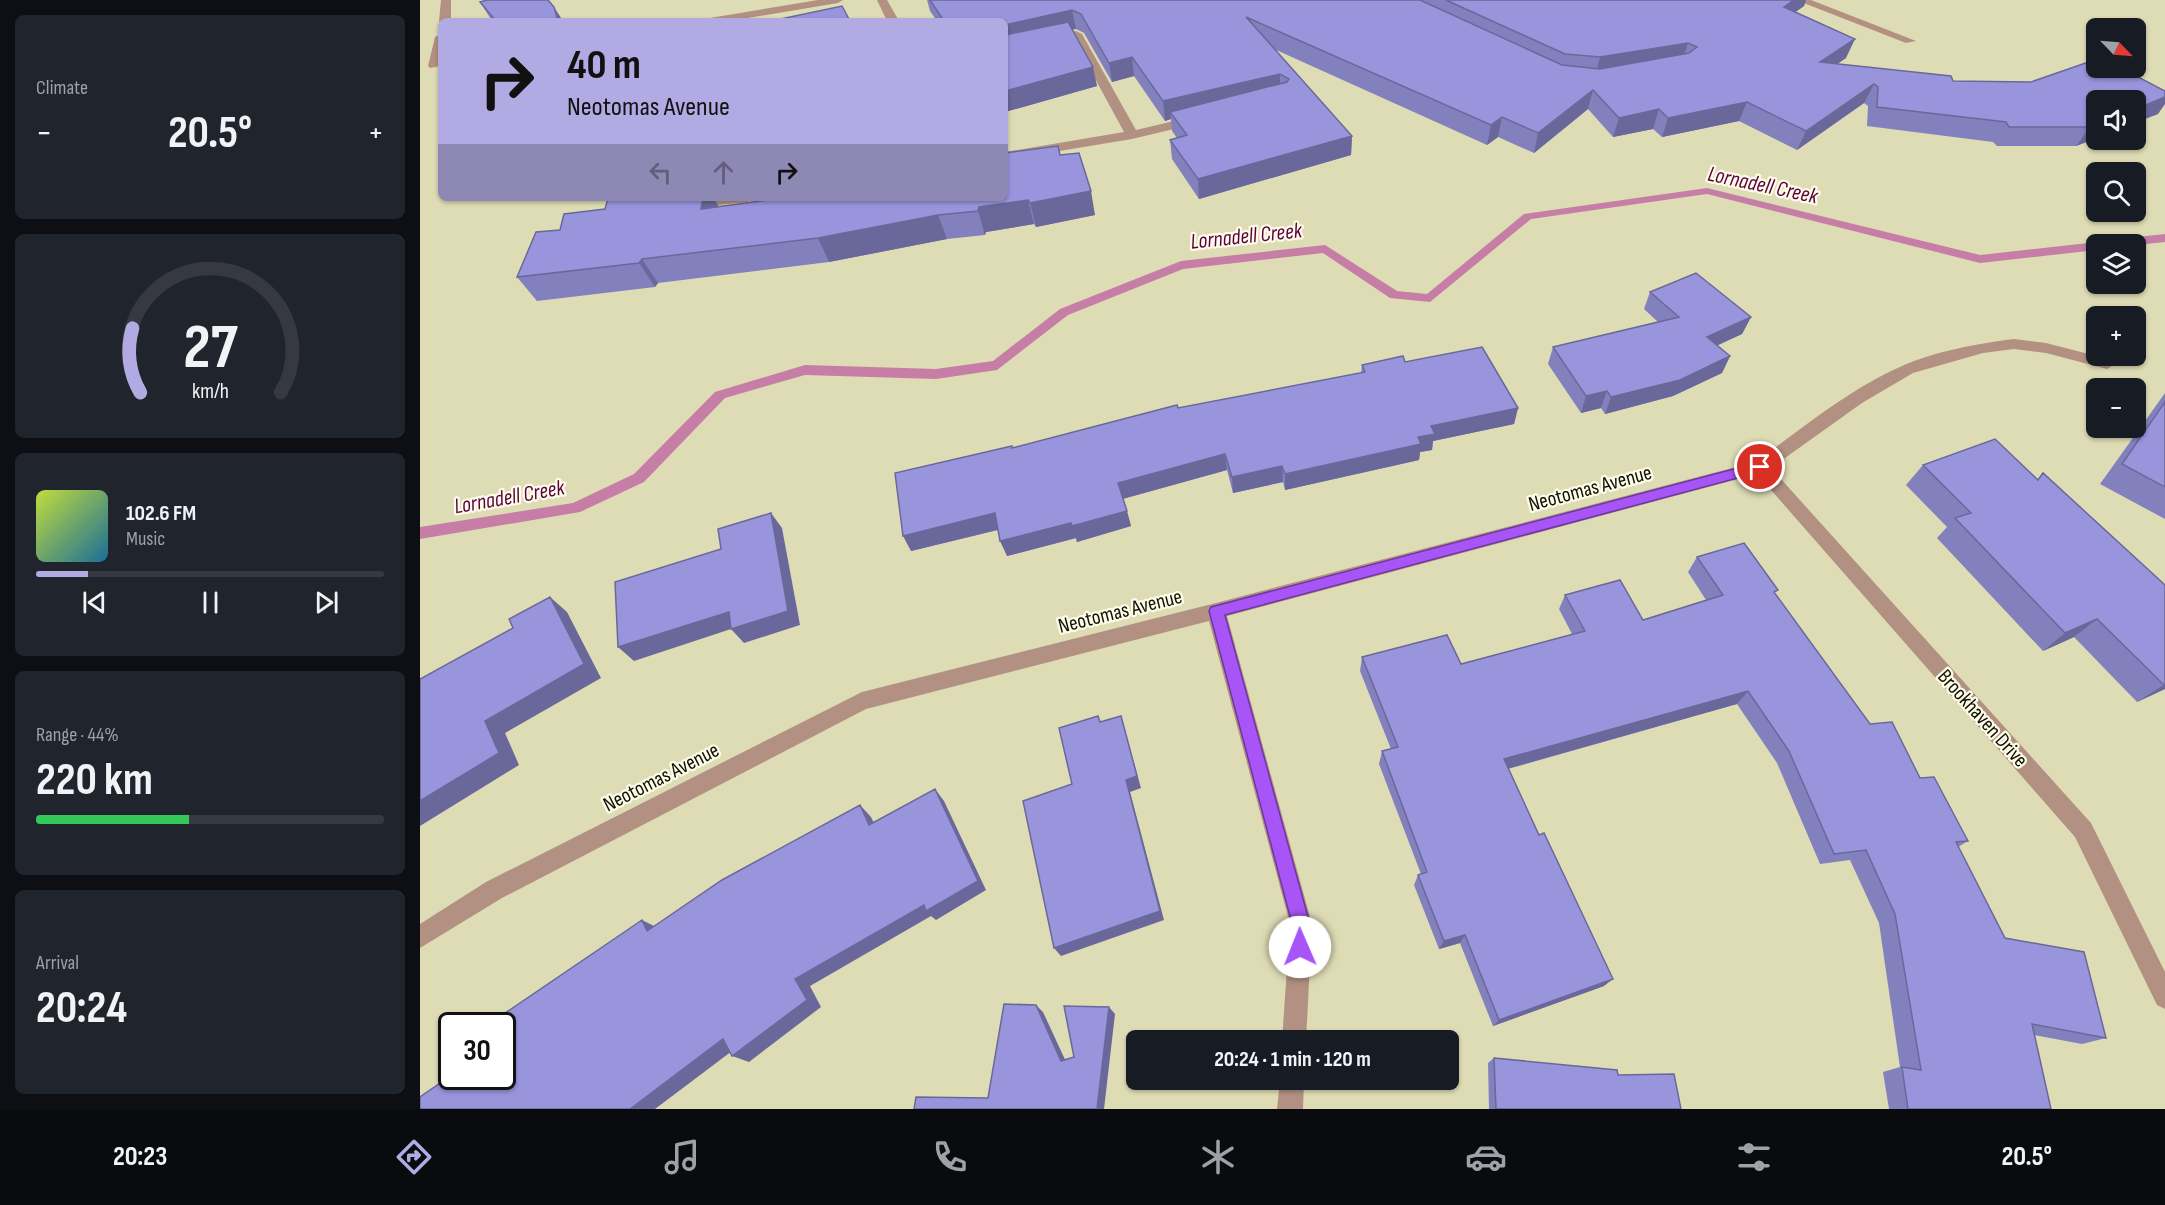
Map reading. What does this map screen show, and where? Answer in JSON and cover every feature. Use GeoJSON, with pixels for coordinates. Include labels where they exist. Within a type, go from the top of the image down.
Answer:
{"type":"FeatureCollection","features":[{"type":"Feature","properties":{"kind":"street"},"geometry":{"type":"LineString","coordinates":[[445,18],[446,0]]}},
{"type":"Feature","properties":{"kind":"street"},"geometry":{"type":"LineString","coordinates":[[759,0],[762,12]]}},
{"type":"Feature","properties":{"kind":"street"},"geometry":{"type":"LineString","coordinates":[[727,18],[838,0]]}},
{"type":"Feature","properties":{"kind":"street"},"geometry":{"type":"LineString","coordinates":[[882,0],[891,18]]}},
{"type":"Feature","properties":{"kind":"street"},"geometry":{"type":"LineString","coordinates":[[1801,0],[1910,41]]}},
{"type":"Feature","properties":{"kind":"street"},"geometry":{"type":"LineString","coordinates":[[1008,49],[1077,34],[1132,135]]}},
{"type":"Feature","properties":{"kind":"street"},"geometry":{"type":"LineString","coordinates":[[420,68],[438,66]]}},
{"type":"Feature","properties":{"kind":"street"},"geometry":{"type":"LineString","coordinates":[[1008,156],[1132,135],[1212,116]]}},
{"type":"Feature","properties":{"kind":"street"},"geometry":{"type":"LineString","coordinates":[[677,205],[716,201]]}},
{"type":"Feature","properties":{"kind":"street","name":"Neotomas Avenue"},"geometry":{"type":"LineString","coordinates":[[420,938],[494,890],[862,701],[1216,611],[1760,467],[1856,399],[1908,369],[1983,348],[2014,344],[2046,348],[2086,358]]}},
{"type":"Feature","properties":{"kind":"street","name":"Brookhaven Drive"},"geometry":{"type":"LineString","coordinates":[[1760,467],[2082,830],[2165,997]]}},
{"type":"Feature","properties":{"kind":"street"},"geometry":{"type":"LineString","coordinates":[[1216,611],[1301,924],[1295,1030]]}},
{"type":"Feature","properties":{"kind":"street"},"geometry":{"type":"LineString","coordinates":[[1290,1109],[1291,1090]]}},
{"type":"Feature","properties":{"kind":"building"},"geometry":{"type":"Polygon","coordinates":[[[548,0],[554,7],[557,18],[493,18],[480,2],[548,0]]]}},
{"type":"Feature","properties":{"kind":"building"},"geometry":{"type":"Polygon","coordinates":[[[930,0],[1420,0],[1562,65],[1600,69],[1689,53],[1697,47],[1688,43],[1600,57],[1565,54],[1446,0],[1794,0],[1784,7],[1855,39],[1820,62],[1951,76],[1953,81],[2031,82],[2086,63],[2086,78],[2140,78],[2165,91],[2165,97],[2146,105],[2146,90],[2086,90],[2086,127],[2009,127],[2006,122],[1877,107],[1878,87],[1874,84],[1806,131],[1747,102],[1668,118],[1659,109],[1619,118],[1593,90],[1538,133],[1502,117],[1491,125],[1246,17],[1352,136],[1198,179],[1170,140],[1187,135],[1170,112],[1287,82],[1289,79],[1280,74],[1163,101],[1132,57],[1109,63],[1081,14],[1072,10],[1008,24],[1008,18],[942,18],[930,0]]]}},
{"type":"Feature","properties":{"kind":"building"},"geometry":{"type":"Polygon","coordinates":[[[842,6],[848,18],[785,18],[842,6]]]}},
{"type":"Feature","properties":{"kind":"building"},"geometry":{"type":"Polygon","coordinates":[[[1068,22],[1093,67],[1008,90],[1008,34],[1068,22]]]}},
{"type":"Feature","properties":{"kind":"building"},"geometry":{"type":"Polygon","coordinates":[[[1058,146],[1060,155],[1079,153],[1091,191],[1030,203],[1028,200],[979,207],[978,211],[938,215],[818,238],[517,277],[536,232],[560,230],[564,214],[605,209],[607,201],[702,201],[701,209],[761,201],[1008,201],[1008,153],[1058,146]]]}},
{"type":"Feature","properties":{"kind":"building"},"geometry":{"type":"Polygon","coordinates":[[[1696,273],[1751,317],[1707,337],[1730,356],[1680,380],[1611,397],[1607,391],[1586,396],[1553,347],[1679,317],[1650,292],[1696,273]]]}},
{"type":"Feature","properties":{"kind":"building"},"geometry":{"type":"Polygon","coordinates":[[[1482,347],[1518,408],[1431,426],[1435,434],[1418,437],[1421,444],[1285,474],[1282,466],[1232,477],[1225,454],[1118,483],[1127,511],[1072,526],[1071,523],[1000,541],[995,513],[903,536],[895,473],[1012,446],[1012,448],[1177,405],[1178,408],[1365,372],[1362,365],[1403,356],[1405,362],[1482,347]]]}},
{"type":"Feature","properties":{"kind":"building"},"geometry":{"type":"Polygon","coordinates":[[[2165,402],[2165,487],[2122,464],[2140,438],[2146,438],[2146,429],[2165,402]]]}},
{"type":"Feature","properties":{"kind":"building"},"geometry":{"type":"Polygon","coordinates":[[[1995,439],[2038,480],[2043,473],[2165,585],[2164,685],[2097,619],[2065,633],[1955,518],[1971,513],[1923,465],[1995,439]]]}},
{"type":"Feature","properties":{"kind":"building"},"geometry":{"type":"Polygon","coordinates":[[[771,513],[788,611],[731,629],[729,612],[618,647],[615,582],[721,549],[718,529],[771,513]]]}},
{"type":"Feature","properties":{"kind":"building"},"geometry":{"type":"Polygon","coordinates":[[[1744,543],[1778,590],[1774,592],[1870,724],[1892,722],[1920,778],[1934,777],[1968,841],[1956,842],[2005,938],[2084,952],[2106,1038],[2032,1024],[2051,1109],[1908,1109],[1902,1067],[1921,1070],[1895,914],[1866,850],[1834,854],[1789,751],[1748,691],[1504,759],[1539,835],[1544,833],[1613,979],[1499,1020],[1465,935],[1444,941],[1418,875],[1427,872],[1382,751],[1398,747],[1362,657],[1447,635],[1461,664],[1585,631],[1565,595],[1620,580],[1643,620],[1723,595],[1697,557],[1744,543]]]}},
{"type":"Feature","properties":{"kind":"building"},"geometry":{"type":"Polygon","coordinates":[[[550,597],[584,664],[485,721],[499,753],[420,801],[420,679],[513,628],[509,619],[550,597]]]}},
{"type":"Feature","properties":{"kind":"building"},"geometry":{"type":"Polygon","coordinates":[[[1098,716],[1100,722],[1121,716],[1137,776],[1126,780],[1160,911],[1054,948],[1023,801],[1072,784],[1059,728],[1098,716]]]}},
{"type":"Feature","properties":{"kind":"building"},"geometry":{"type":"Polygon","coordinates":[[[935,789],[978,881],[926,911],[924,905],[795,979],[807,1000],[732,1056],[723,1039],[630,1109],[420,1109],[420,1097],[438,1085],[438,1090],[516,1090],[516,1012],[507,1012],[642,920],[647,931],[722,880],[860,805],[869,825],[935,789]]]}},
{"type":"Feature","properties":{"kind":"building"},"geometry":{"type":"Polygon","coordinates":[[[1004,1004],[1036,1005],[1061,1061],[1074,1057],[1064,1006],[1109,1007],[1097,1109],[914,1109],[916,1097],[988,1098],[1004,1004]]]}},
{"type":"Feature","properties":{"kind":"building"},"geometry":{"type":"Polygon","coordinates":[[[1494,1058],[1617,1070],[1618,1075],[1674,1074],[1681,1109],[1496,1109],[1494,1058]]]}},
{"type":"Feature","properties":{"kind":"waterway","name":"Lornadell Creek"},"geometry":{"type":"LineString","coordinates":[[420,533],[575,508],[639,478],[720,395],[805,370],[936,374],[997,365],[1064,312],[1181,265],[1325,249],[1394,295],[1430,298],[1528,216],[1707,191],[1980,259],[2086,247]]}},
{"type":"Feature","properties":{"kind":"waterway","name":"Lornadell Creek"},"geometry":{"type":"LineString","coordinates":[[2146,240],[2165,238]]}},
{"type":"Feature","properties":{"kind":"route"},"geometry":{"type":"LineString","coordinates":[[1300,947],[1301,924],[1216,611],[1760,467]]}}]}
